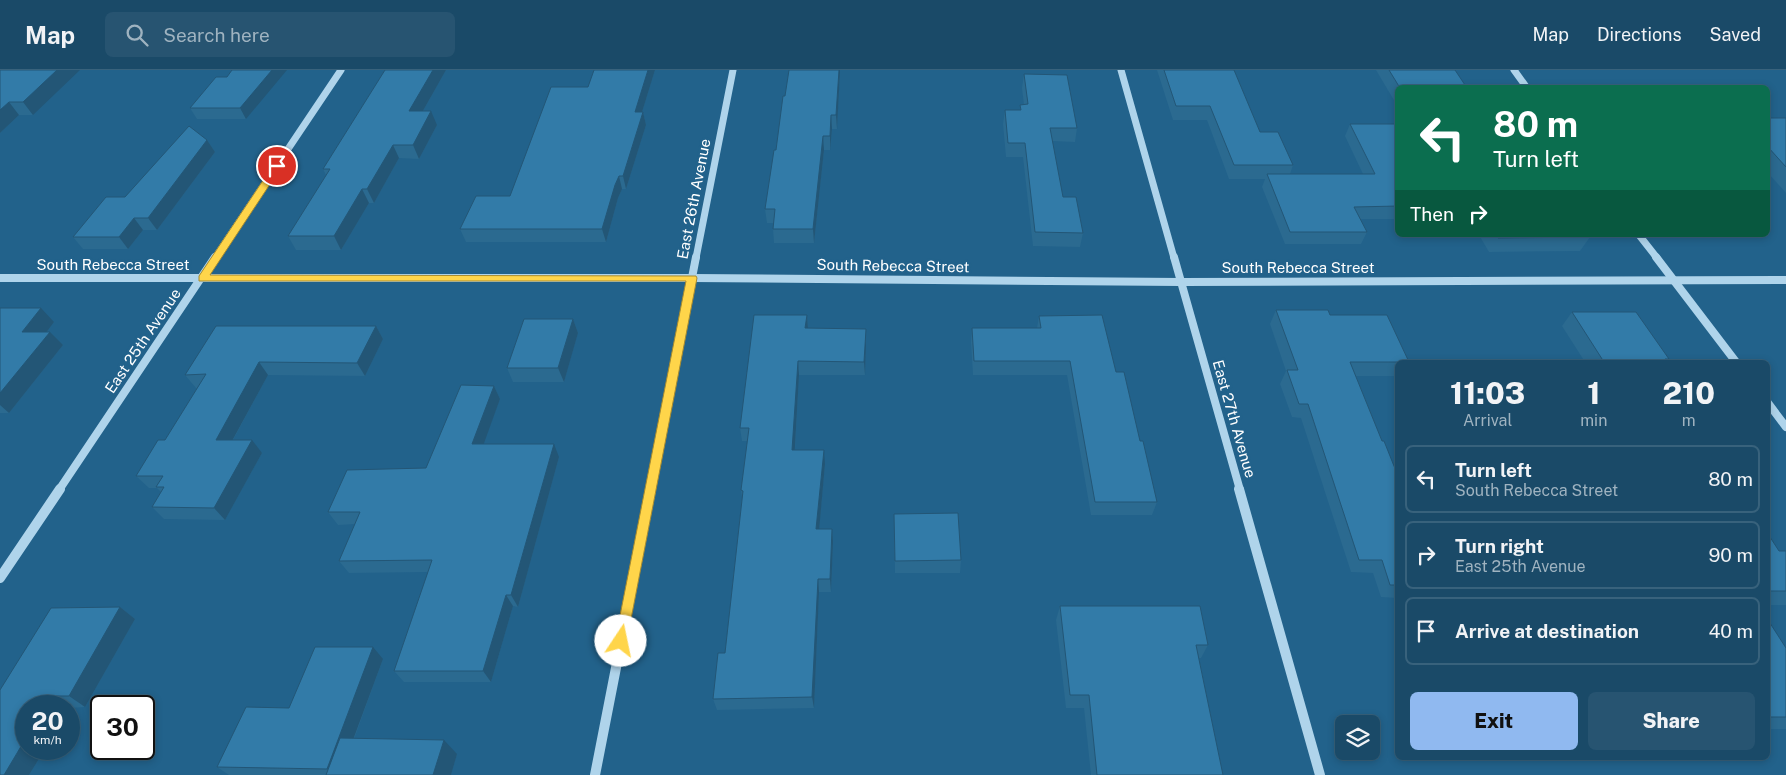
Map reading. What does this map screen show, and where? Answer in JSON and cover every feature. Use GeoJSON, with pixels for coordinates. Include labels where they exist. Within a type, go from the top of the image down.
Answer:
{"type":"FeatureCollection","features":[{"type":"Feature","properties":{"kind":"street","name":"East 25th Avenue"},"geometry":{"type":"LineString","coordinates":[[0,578],[341,70]]}},
{"type":"Feature","properties":{"kind":"street","name":"East 26th Avenue"},"geometry":{"type":"LineString","coordinates":[[595,775],[733,70]]}},
{"type":"Feature","properties":{"kind":"street","name":"East 27th Avenue"},"geometry":{"type":"LineString","coordinates":[[1121,70],[1320,775]]}},
{"type":"Feature","properties":{"kind":"street"},"geometry":{"type":"LineString","coordinates":[[1514,70],[1525,85]]}},
{"type":"Feature","properties":{"kind":"street"},"geometry":{"type":"LineString","coordinates":[[1641,237],[1734,360]]}},
{"type":"Feature","properties":{"kind":"street","name":"South Rebecca Street"},"geometry":{"type":"LineString","coordinates":[[0,278],[692,278],[1181,282],[1786,280]]}},
{"type":"Feature","properties":{"kind":"street"},"geometry":{"type":"LineString","coordinates":[[1770,406],[1786,427]]}},
{"type":"Feature","properties":{"kind":"building"},"geometry":{"type":"Polygon","coordinates":[[[0,70],[57,70],[23,102],[9,102],[0,110],[0,70]]]}},
{"type":"Feature","properties":{"kind":"building"},"geometry":{"type":"Polygon","coordinates":[[[232,70],[272,70],[240,108],[190,108],[216,77],[227,77],[232,70]]]}},
{"type":"Feature","properties":{"kind":"building"},"geometry":{"type":"Polygon","coordinates":[[[385,70],[433,70],[409,111],[431,111],[413,145],[393,145],[367,189],[362,189],[334,236],[288,236],[330,169],[323,169],[385,70]]]}},
{"type":"Feature","properties":{"kind":"building"},"geometry":{"type":"Polygon","coordinates":[[[594,70],[648,70],[635,112],[643,112],[623,176],[619,176],[615,185],[602,229],[460,229],[476,196],[510,196],[551,87],[588,87],[594,70]]]}},
{"type":"Feature","properties":{"kind":"building"},"geometry":{"type":"Polygon","coordinates":[[[789,70],[839,70],[836,115],[831,115],[830,136],[823,136],[813,229],[773,229],[775,209],[765,209],[789,70]]]}},
{"type":"Feature","properties":{"kind":"building"},"geometry":{"type":"Polygon","coordinates":[[[1164,70],[1234,70],[1260,132],[1278,132],[1293,165],[1234,165],[1210,106],[1176,106],[1164,70]]]}},
{"type":"Feature","properties":{"kind":"building"},"geometry":{"type":"Polygon","coordinates":[[[1389,70],[1455,70],[1465,85],[1398,85],[1389,70]]]}},
{"type":"Feature","properties":{"kind":"building"},"geometry":{"type":"Polygon","coordinates":[[[1024,74],[1067,75],[1077,128],[1050,128],[1063,197],[1076,197],[1083,233],[1035,232],[1025,143],[1008,143],[1005,110],[1021,110],[1020,105],[1028,104],[1024,74]]]}},
{"type":"Feature","properties":{"kind":"building"},"geometry":{"type":"Polygon","coordinates":[[[1770,118],[1786,118],[1786,167],[1770,149],[1770,118]]]}},
{"type":"Feature","properties":{"kind":"building"},"geometry":{"type":"Polygon","coordinates":[[[1350,124],[1395,124],[1395,206],[1354,207],[1367,232],[1290,232],[1267,174],[1375,174],[1350,124]]]}},
{"type":"Feature","properties":{"kind":"building"},"geometry":{"type":"Polygon","coordinates":[[[189,126],[207,140],[148,218],[134,218],[119,237],[73,237],[106,197],[125,197],[189,126]]]}},
{"type":"Feature","properties":{"kind":"building"},"geometry":{"type":"Polygon","coordinates":[[[1497,237],[1590,237],[1498,238],[1497,237]]]}},
{"type":"Feature","properties":{"kind":"building"},"geometry":{"type":"Polygon","coordinates":[[[0,308],[41,308],[22,332],[50,332],[0,393],[0,308]]]}},
{"type":"Feature","properties":{"kind":"building"},"geometry":{"type":"Polygon","coordinates":[[[1276,310],[1328,310],[1330,315],[1387,315],[1408,360],[1395,360],[1395,362],[1350,362],[1395,468],[1395,585],[1390,585],[1382,560],[1359,560],[1308,404],[1299,404],[1287,370],[1298,370],[1276,310]]]}},
{"type":"Feature","properties":{"kind":"building"},"geometry":{"type":"Polygon","coordinates":[[[1572,312],[1636,312],[1669,359],[1666,360],[1603,360],[1572,312]]]}},
{"type":"Feature","properties":{"kind":"building"},"geometry":{"type":"Polygon","coordinates":[[[754,315],[807,315],[805,328],[866,329],[864,362],[798,361],[792,450],[824,450],[816,529],[832,529],[830,579],[818,579],[812,697],[713,699],[718,653],[725,653],[743,491],[741,490],[749,428],[740,428],[754,315]]]}},
{"type":"Feature","properties":{"kind":"building"},"geometry":{"type":"Polygon","coordinates":[[[1102,315],[1116,372],[1124,372],[1157,502],[1095,502],[1070,361],[974,361],[972,328],[1041,328],[1039,316],[1102,315]]]}},
{"type":"Feature","properties":{"kind":"building"},"geometry":{"type":"Polygon","coordinates":[[[524,319],[573,319],[558,368],[507,368],[524,319]]]}},
{"type":"Feature","properties":{"kind":"building"},"geometry":{"type":"Polygon","coordinates":[[[216,326],[376,326],[357,363],[259,362],[216,440],[252,440],[214,508],[152,507],[164,487],[156,487],[163,476],[136,476],[158,440],[165,440],[206,374],[185,375],[216,326]]]}},
{"type":"Feature","properties":{"kind":"building"},"geometry":{"type":"Polygon","coordinates":[[[461,385],[494,386],[472,444],[554,444],[511,595],[506,595],[483,671],[394,671],[432,560],[339,561],[360,512],[328,512],[347,470],[426,468],[461,385]]]}},
{"type":"Feature","properties":{"kind":"building"},"geometry":{"type":"Polygon","coordinates":[[[958,513],[961,560],[895,561],[894,514],[958,513]]]}},
{"type":"Feature","properties":{"kind":"building"},"geometry":{"type":"Polygon","coordinates":[[[1770,537],[1779,551],[1786,551],[1786,591],[1770,591],[1770,537]]]}},
{"type":"Feature","properties":{"kind":"building"},"geometry":{"type":"Polygon","coordinates":[[[1060,606],[1200,606],[1208,645],[1196,645],[1223,775],[1097,775],[1089,695],[1070,695],[1060,606]]]}},
{"type":"Feature","properties":{"kind":"building"},"geometry":{"type":"Polygon","coordinates":[[[120,607],[70,695],[15,695],[15,756],[4,775],[0,775],[0,690],[51,608],[120,607]]]}},
{"type":"Feature","properties":{"kind":"building"},"geometry":{"type":"Polygon","coordinates":[[[1770,623],[1786,648],[1786,717],[1770,717],[1770,623]]]}},
{"type":"Feature","properties":{"kind":"building"},"geometry":{"type":"Polygon","coordinates":[[[315,647],[373,647],[327,769],[217,767],[246,707],[289,708],[315,647]]]}},
{"type":"Feature","properties":{"kind":"building"},"geometry":{"type":"Polygon","coordinates":[[[340,738],[444,740],[433,775],[326,775],[340,738]]]}},
{"type":"Feature","properties":{"kind":"route"},"geometry":{"type":"LineString","coordinates":[[277,166],[202,278],[692,278],[621,641]]}}]}
